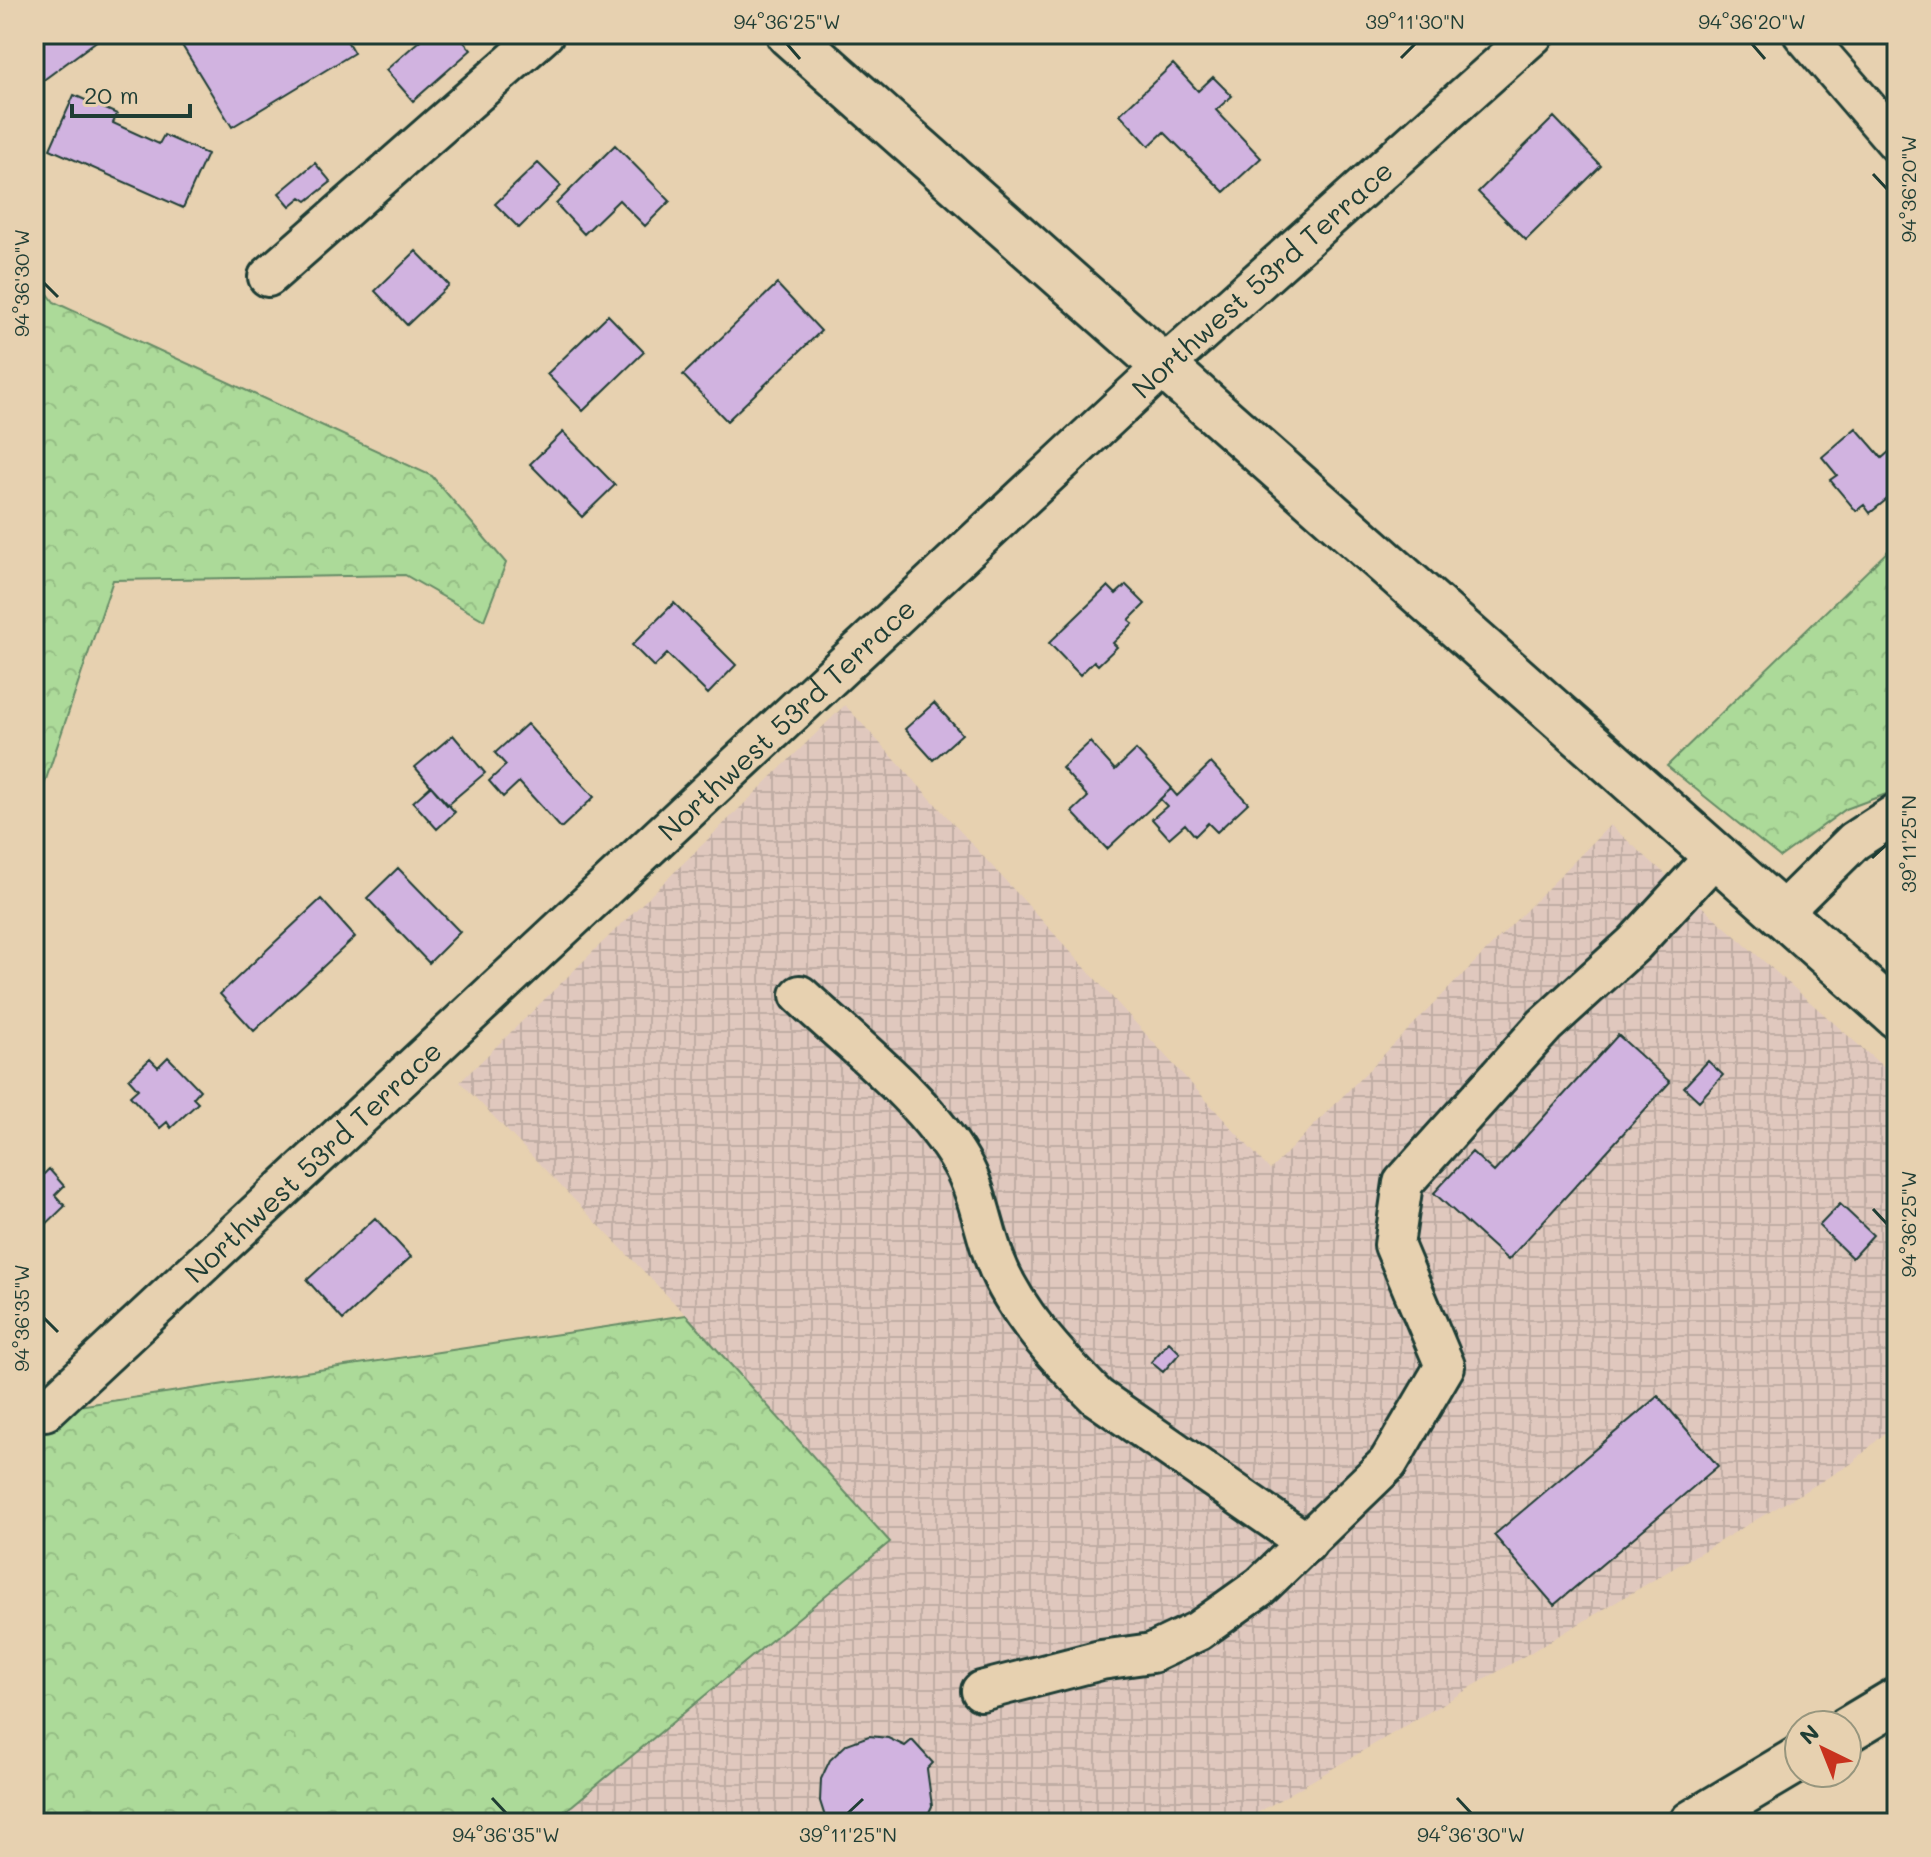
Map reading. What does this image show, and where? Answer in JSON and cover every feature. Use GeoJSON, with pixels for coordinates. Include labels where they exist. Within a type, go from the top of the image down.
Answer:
{"type":"FeatureCollection","features":[{"type":"Feature","properties":{"kind":"main road"},"geometry":{"type":"LineString","coordinates":[[789,34],[1897,1016]]}},
{"type":"Feature","properties":{"kind":"main road"},"geometry":{"type":"LineString","coordinates":[[1863,1720],[1897,1700]]}},
{"type":"Feature","properties":{"kind":"main road"},"geometry":{"type":"LineString","coordinates":[[1692,1823],[1783,1769]]}},
{"type":"Feature","properties":{"kind":"street"},"geometry":{"type":"LineString","coordinates":[[268,277],[544,34]]}},
{"type":"Feature","properties":{"kind":"street","name":"Northwest 53rd Terrace"},"geometry":{"type":"LineString","coordinates":[[45,1411],[1165,365],[1534,34]]}},
{"type":"Feature","properties":{"kind":"street"},"geometry":{"type":"LineString","coordinates":[[1803,34],[1897,143]]}},
{"type":"Feature","properties":{"kind":"street"},"geometry":{"type":"LineString","coordinates":[[1781,913],[1854,841],[1897,813]]}},
{"type":"Feature","properties":{"kind":"street"},"geometry":{"type":"LineString","coordinates":[[981,1691],[1101,1660],[1152,1653],[1198,1631],[1261,1586],[1388,1463],[1445,1366],[1394,1245],[1403,1183],[1545,1025],[1634,944],[1715,856]]}},
{"type":"Feature","properties":{"kind":"street"},"geometry":{"type":"LineString","coordinates":[[800,995],[937,1124],[963,1164],[996,1264],[1027,1316],[1070,1370],[1097,1397],[1307,1543]]}},
{"type":"Feature","properties":{"kind":"shaded area"},"geometry":{"type":"Polygon","coordinates":[[[845,705],[1270,1170],[1610,825],[1897,1079],[1897,1422],[1851,1464],[1240,1823],[551,1823],[889,1542],[686,1315],[460,1082],[845,705]]]}},
{"type":"Feature","properties":{"kind":"green space"},"geometry":{"type":"Polygon","coordinates":[[[34,275],[54,302],[432,476],[506,563],[484,620],[405,575],[113,580],[34,815],[34,275]]]}},
{"type":"Feature","properties":{"kind":"green space"},"geometry":{"type":"Polygon","coordinates":[[[1897,542],[1897,790],[1846,809],[1780,857],[1667,766],[1897,542]]]}},
{"type":"Feature","properties":{"kind":"green space"},"geometry":{"type":"Polygon","coordinates":[[[686,1315],[890,1542],[551,1823],[34,1823],[34,1400],[45,1411],[686,1315]]]}},
{"type":"Feature","properties":{"kind":"building"},"geometry":{"type":"Polygon","coordinates":[[[34,34],[106,34],[34,87],[34,34]]]}},
{"type":"Feature","properties":{"kind":"building"},"geometry":{"type":"Polygon","coordinates":[[[193,34],[343,34],[354,53],[232,127],[180,42],[193,34]]]}},
{"type":"Feature","properties":{"kind":"building"},"geometry":{"type":"Polygon","coordinates":[[[427,34],[457,34],[471,50],[413,101],[386,70],[427,34]]]}},
{"type":"Feature","properties":{"kind":"building"},"geometry":{"type":"Polygon","coordinates":[[[1173,64],[1198,91],[1213,77],[1232,96],[1216,110],[1261,158],[1224,192],[1164,132],[1149,146],[1120,114],[1173,64]]]}},
{"type":"Feature","properties":{"kind":"building"},"geometry":{"type":"Polygon","coordinates":[[[74,95],[117,114],[113,123],[159,144],[164,135],[207,154],[183,208],[50,149],[74,95]]]}},
{"type":"Feature","properties":{"kind":"building"},"geometry":{"type":"Polygon","coordinates":[[[1554,117],[1601,166],[1526,240],[1478,192],[1554,117]]]}},
{"type":"Feature","properties":{"kind":"building"},"geometry":{"type":"Polygon","coordinates":[[[615,145],[670,201],[645,226],[619,200],[584,234],[556,204],[615,145]]]}},
{"type":"Feature","properties":{"kind":"building"},"geometry":{"type":"Polygon","coordinates":[[[315,163],[331,182],[307,201],[301,197],[290,206],[279,193],[315,163]]]}},
{"type":"Feature","properties":{"kind":"building"},"geometry":{"type":"Polygon","coordinates":[[[538,163],[561,186],[519,228],[495,204],[538,163]]]}},
{"type":"Feature","properties":{"kind":"building"},"geometry":{"type":"Polygon","coordinates":[[[416,251],[449,285],[407,325],[375,291],[416,251]]]}},
{"type":"Feature","properties":{"kind":"building"},"geometry":{"type":"Polygon","coordinates":[[[777,284],[821,331],[727,421],[683,375],[777,284]]]}},
{"type":"Feature","properties":{"kind":"building"},"geometry":{"type":"Polygon","coordinates":[[[608,315],[644,352],[583,411],[547,374],[608,315]]]}},
{"type":"Feature","properties":{"kind":"building"},"geometry":{"type":"Polygon","coordinates":[[[1856,428],[1882,458],[1890,451],[1897,460],[1897,491],[1870,513],[1864,505],[1856,511],[1830,480],[1837,475],[1822,457],[1856,428]]]}},
{"type":"Feature","properties":{"kind":"building"},"geometry":{"type":"Polygon","coordinates":[[[563,432],[615,485],[582,517],[530,464],[563,432]]]}},
{"type":"Feature","properties":{"kind":"building"},"geometry":{"type":"Polygon","coordinates":[[[1126,585],[1145,604],[1129,620],[1133,623],[1113,643],[1117,647],[1098,665],[1094,661],[1080,675],[1049,643],[1108,586],[1116,594],[1126,585]]]}},
{"type":"Feature","properties":{"kind":"building"},"geometry":{"type":"Polygon","coordinates":[[[674,603],[736,665],[708,694],[667,654],[654,667],[632,645],[674,603]]]}},
{"type":"Feature","properties":{"kind":"building"},"geometry":{"type":"Polygon","coordinates":[[[934,703],[962,734],[933,760],[905,729],[934,703]]]}},
{"type":"Feature","properties":{"kind":"building"},"geometry":{"type":"Polygon","coordinates":[[[527,724],[594,797],[561,828],[519,782],[503,797],[489,781],[506,765],[495,753],[527,724]]]}},
{"type":"Feature","properties":{"kind":"building"},"geometry":{"type":"Polygon","coordinates":[[[453,735],[485,773],[447,805],[415,767],[453,735]]]}},
{"type":"Feature","properties":{"kind":"building"},"geometry":{"type":"Polygon","coordinates":[[[1090,742],[1115,770],[1136,750],[1172,788],[1107,849],[1072,812],[1088,797],[1062,768],[1090,742]]]}},
{"type":"Feature","properties":{"kind":"building"},"geometry":{"type":"Polygon","coordinates":[[[1211,763],[1248,803],[1217,832],[1208,823],[1195,836],[1185,824],[1169,838],[1152,819],[1167,806],[1160,799],[1171,789],[1177,796],[1211,763]]]}},
{"type":"Feature","properties":{"kind":"building"},"geometry":{"type":"Polygon","coordinates":[[[431,786],[455,812],[437,829],[413,802],[431,786]]]}},
{"type":"Feature","properties":{"kind":"building"},"geometry":{"type":"Polygon","coordinates":[[[398,868],[460,932],[429,963],[367,898],[398,868]]]}},
{"type":"Feature","properties":{"kind":"building"},"geometry":{"type":"Polygon","coordinates":[[[321,899],[355,937],[254,1031],[220,994],[321,899]]]}},
{"type":"Feature","properties":{"kind":"building"},"geometry":{"type":"Polygon","coordinates":[[[1618,1035],[1670,1082],[1508,1260],[1434,1193],[1472,1152],[1494,1172],[1618,1035]]]}},
{"type":"Feature","properties":{"kind":"building"},"geometry":{"type":"Polygon","coordinates":[[[168,1057],[200,1090],[193,1098],[198,1103],[171,1128],[167,1122],[160,1128],[130,1096],[138,1089],[129,1079],[150,1059],[158,1067],[168,1057]]]}},
{"type":"Feature","properties":{"kind":"building"},"geometry":{"type":"Polygon","coordinates":[[[1708,1061],[1723,1075],[1699,1101],[1684,1087],[1708,1061]]]}},
{"type":"Feature","properties":{"kind":"building"},"geometry":{"type":"Polygon","coordinates":[[[49,1169],[64,1186],[55,1195],[65,1206],[34,1236],[34,1174],[39,1179],[49,1169]]]}},
{"type":"Feature","properties":{"kind":"building"},"geometry":{"type":"Polygon","coordinates":[[[1840,1204],[1873,1235],[1852,1258],[1819,1226],[1840,1204]]]}},
{"type":"Feature","properties":{"kind":"building"},"geometry":{"type":"Polygon","coordinates":[[[375,1218],[411,1257],[343,1320],[307,1280],[375,1218]]]}},
{"type":"Feature","properties":{"kind":"building"},"geometry":{"type":"Polygon","coordinates":[[[1169,1342],[1180,1353],[1163,1372],[1151,1362],[1169,1342]]]}},
{"type":"Feature","properties":{"kind":"building"},"geometry":{"type":"Polygon","coordinates":[[[1658,1396],[1718,1466],[1554,1605],[1494,1535],[1658,1396]]]}},
{"type":"Feature","properties":{"kind":"building"},"geometry":{"type":"Polygon","coordinates":[[[869,1736],[888,1738],[905,1746],[912,1740],[933,1763],[927,1769],[932,1806],[924,1823],[827,1823],[820,1801],[821,1779],[830,1760],[847,1744],[869,1736]]]}}]}
